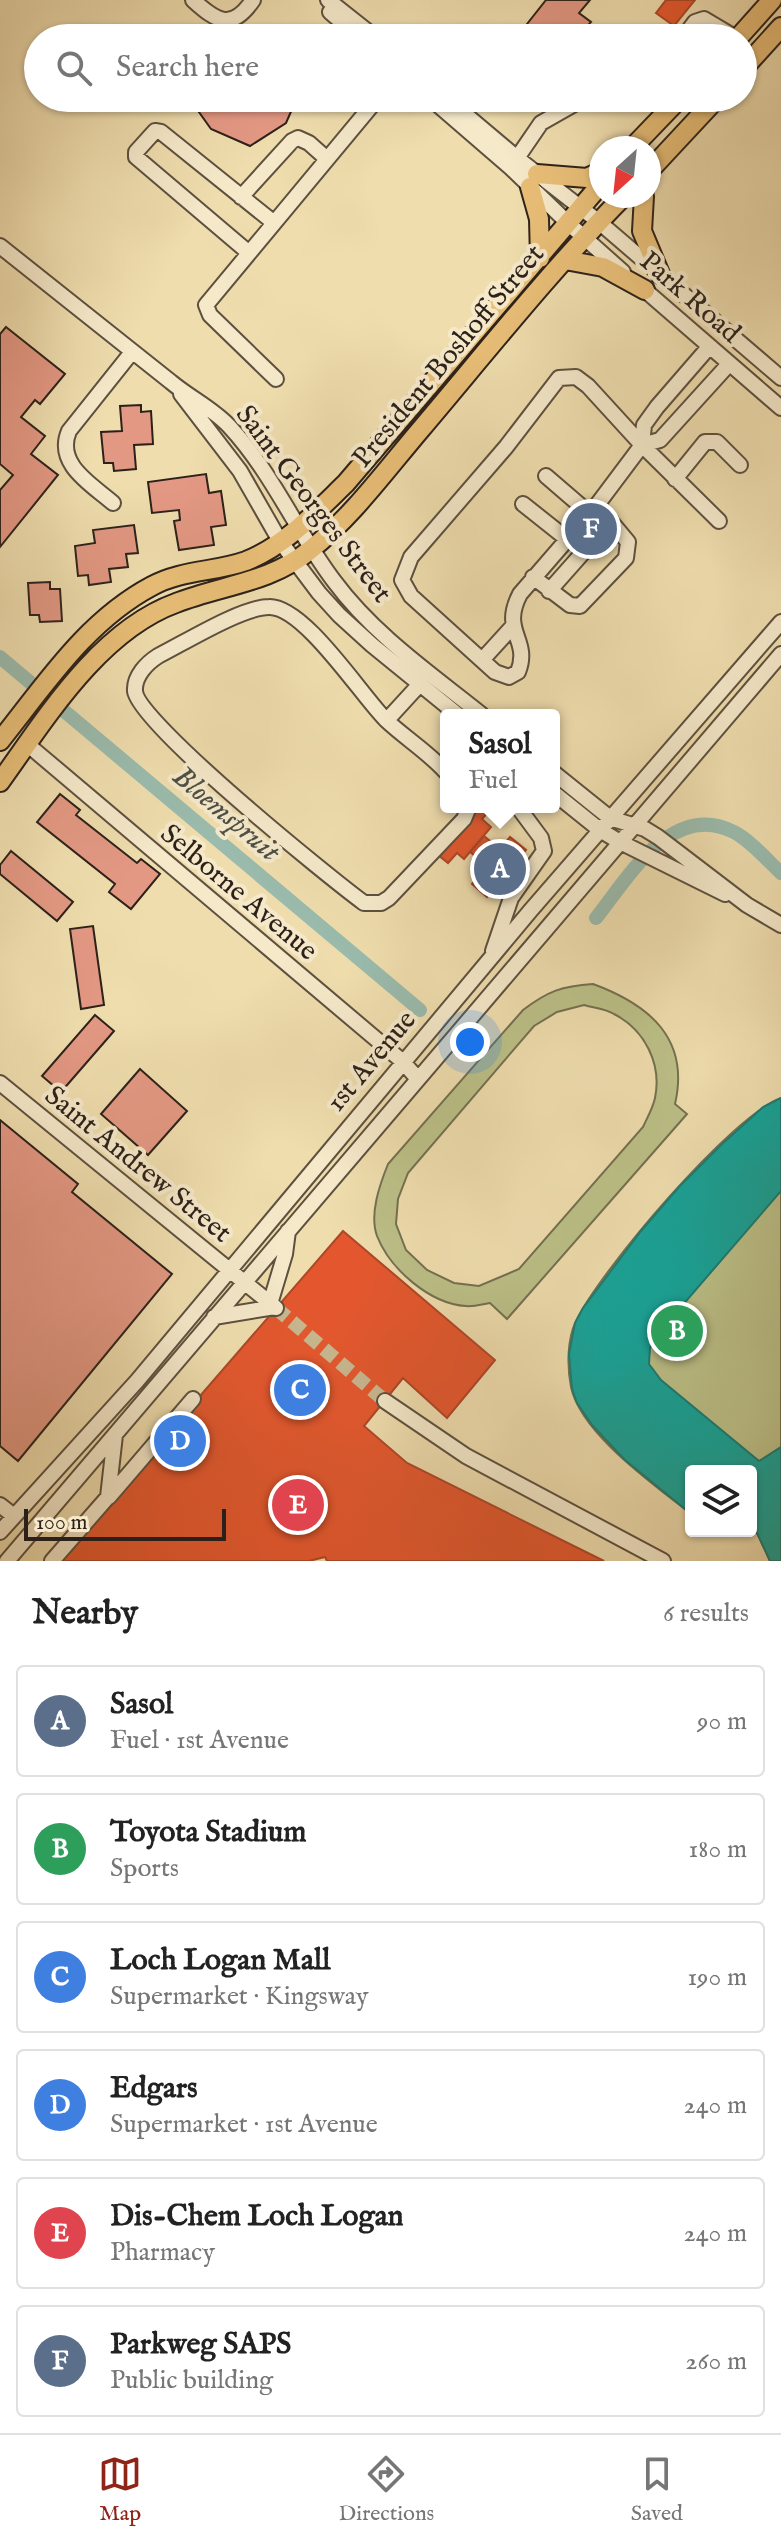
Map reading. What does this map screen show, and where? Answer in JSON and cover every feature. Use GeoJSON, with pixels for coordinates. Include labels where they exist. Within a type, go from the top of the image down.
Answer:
{"type":"FeatureCollection","features":[{"type":"Feature","properties":{"kind":"main road"},"geometry":{"type":"LineString","coordinates":[[750,24],[772,0]]}},
{"type":"Feature","properties":{"kind":"main road"},"geometry":{"type":"LineString","coordinates":[[757,54],[781,27]]}},
{"type":"Feature","properties":{"kind":"main road"},"geometry":{"type":"LineString","coordinates":[[644,136],[667,112]]}},
{"type":"Feature","properties":{"kind":"main road"},"geometry":{"type":"LineString","coordinates":[[661,160],[704,112]]}},
{"type":"Feature","properties":{"kind":"main road"},"geometry":{"type":"LineString","coordinates":[[540,258],[539,219],[533,180],[589,177]]}},
{"type":"Feature","properties":{"kind":"main road","name":"President Boshoff Street"},"geometry":{"type":"LineString","coordinates":[[3,731],[27,707],[93,627],[111,613],[153,585],[204,569],[245,561],[298,528],[346,483],[589,198]]}},
{"type":"Feature","properties":{"kind":"main road","name":"President Boshoff Street"},"geometry":{"type":"LineString","coordinates":[[0,782],[44,722],[117,637],[148,615],[175,603],[269,575],[295,562],[311,549],[371,488],[612,208]]}},
{"type":"Feature","properties":{"kind":"main road"},"geometry":{"type":"LineString","coordinates":[[643,208],[642,231],[660,274]]}},
{"type":"Feature","properties":{"kind":"main road"},"geometry":{"type":"LineString","coordinates":[[565,260],[603,267],[645,290]]}},
{"type":"Feature","properties":{"kind":"street"},"geometry":{"type":"LineString","coordinates":[[193,0],[210,16],[228,21],[237,18],[253,0]]}},
{"type":"Feature","properties":{"kind":"street"},"geometry":{"type":"LineString","coordinates":[[329,2],[348,24]]}},
{"type":"Feature","properties":{"kind":"street"},"geometry":{"type":"LineString","coordinates":[[329,2],[358,24]]}},
{"type":"Feature","properties":{"kind":"street"},"geometry":{"type":"LineString","coordinates":[[695,24],[704,19],[713,24]]}},
{"type":"Feature","properties":{"kind":"street"},"geometry":{"type":"LineString","coordinates":[[276,379],[206,308],[208,300],[366,112]]}},
{"type":"Feature","properties":{"kind":"street"},"geometry":{"type":"LineString","coordinates":[[448,112],[514,163]]}},
{"type":"Feature","properties":{"kind":"street"},"geometry":{"type":"LineString","coordinates":[[461,112],[533,180]]}},
{"type":"Feature","properties":{"kind":"street"},"geometry":{"type":"LineString","coordinates":[[514,163],[541,123],[557,112]]}},
{"type":"Feature","properties":{"kind":"street"},"geometry":{"type":"LineString","coordinates":[[248,252],[142,163],[136,152],[150,134],[161,132],[273,222]]}},
{"type":"Feature","properties":{"kind":"street"},"geometry":{"type":"LineString","coordinates":[[241,197],[292,141],[304,140],[327,159]]}},
{"type":"Feature","properties":{"kind":"street","name":"Park Road"},"geometry":{"type":"LineString","coordinates":[[533,180],[599,222],[781,378]]}},
{"type":"Feature","properties":{"kind":"street","name":"Park Road"},"geometry":{"type":"LineString","coordinates":[[533,180],[585,239],[781,408]]}},
{"type":"Feature","properties":{"kind":"street","name":"Saint Georges Street"},"geometry":{"type":"LineString","coordinates":[[0,246],[176,387],[213,411],[263,469],[311,549],[352,604],[475,709]]}},
{"type":"Feature","properties":{"kind":"street"},"geometry":{"type":"LineString","coordinates":[[709,347],[657,407],[644,425],[642,445],[593,509],[533,577],[512,610],[513,626],[523,658],[518,672],[509,677],[495,672],[411,596],[402,580],[411,557],[506,447],[559,378],[576,377],[588,386],[642,445],[719,521]]}},
{"type":"Feature","properties":{"kind":"street"},"geometry":{"type":"LineString","coordinates":[[113,503],[69,462],[65,441],[69,431],[132,352]]}},
{"type":"Feature","properties":{"kind":"street"},"geometry":{"type":"LineString","coordinates":[[642,445],[660,440],[729,364]]}},
{"type":"Feature","properties":{"kind":"street","name":"Saint Georges Street"},"geometry":{"type":"LineString","coordinates":[[176,387],[240,471],[295,562],[339,615],[451,709]]}},
{"type":"Feature","properties":{"kind":"street"},"geometry":{"type":"LineString","coordinates":[[675,479],[705,442],[717,442],[740,465]]}},
{"type":"Feature","properties":{"kind":"street"},"geometry":{"type":"LineString","coordinates":[[533,577],[570,605],[580,606],[626,558],[628,542],[611,521],[546,476]]}},
{"type":"Feature","properties":{"kind":"street"},"geometry":{"type":"LineString","coordinates":[[523,504],[567,539]]}},
{"type":"Feature","properties":{"kind":"street"},"geometry":{"type":"LineString","coordinates":[[549,591],[611,521]]}},
{"type":"Feature","properties":{"kind":"street"},"geometry":{"type":"LineString","coordinates":[[440,767],[387,720],[302,622],[272,606],[243,614],[158,656],[142,671],[135,691],[140,705],[168,736],[248,809],[364,903],[373,905],[389,898],[466,813]]}},
{"type":"Feature","properties":{"kind":"street","name":"1st Avenue"},"geometry":{"type":"LineString","coordinates":[[0,1532],[137,1381],[402,1061],[781,622]]}},
{"type":"Feature","properties":{"kind":"street"},"geometry":{"type":"LineString","coordinates":[[483,659],[513,626]]}},
{"type":"Feature","properties":{"kind":"street","name":"1st Avenue"},"geometry":{"type":"LineString","coordinates":[[7,1561],[781,654]]}},
{"type":"Feature","properties":{"kind":"street"},"geometry":{"type":"LineString","coordinates":[[387,720],[420,684]]}},
{"type":"Feature","properties":{"kind":"street","name":"Selborne Avenue"},"geometry":{"type":"LineString","coordinates":[[27,744],[402,1061],[418,1079]]}},
{"type":"Feature","properties":{"kind":"street"},"geometry":{"type":"LineString","coordinates":[[560,778],[610,818],[658,837],[747,905]]}},
{"type":"Feature","properties":{"kind":"street"},"geometry":{"type":"LineString","coordinates":[[560,798],[620,842],[781,925]]}},
{"type":"Feature","properties":{"kind":"street"},"geometry":{"type":"LineString","coordinates":[[492,955],[511,898],[544,851],[541,838],[522,813]]}},
{"type":"Feature","properties":{"kind":"street","name":"Saint Andrew Street"},"geometry":{"type":"LineString","coordinates":[[0,1083],[274,1307]]}},
{"type":"Feature","properties":{"kind":"street"},"geometry":{"type":"LineString","coordinates":[[214,1317],[274,1307],[288,1231]]}},
{"type":"Feature","properties":{"kind":"street"},"geometry":{"type":"LineString","coordinates":[[52,1561],[193,1399]]}},
{"type":"Feature","properties":{"kind":"street"},"geometry":{"type":"LineString","coordinates":[[385,1401],[466,1456],[663,1561]]}},
{"type":"Feature","properties":{"kind":"street"},"geometry":{"type":"LineString","coordinates":[[108,1497],[115,1435]]}},
{"type":"Feature","properties":{"kind":"street"},"geometry":{"type":"LineString","coordinates":[[0,1505],[14,1516]]}},
{"type":"Feature","properties":{"kind":"green space"},"geometry":{"type":"Polygon","coordinates":[[[593,984],[632,1002],[661,1028],[671,1043],[677,1061],[675,1104],[687,1114],[507,1319],[490,1303],[466,1306],[439,1299],[425,1292],[401,1272],[377,1236],[375,1209],[388,1164],[523,1010],[556,991],[593,984]],[[584,1005],[557,1012],[534,1026],[408,1173],[398,1199],[396,1224],[406,1250],[427,1270],[454,1283],[479,1286],[519,1269],[643,1127],[654,1102],[657,1085],[649,1049],[625,1021],[607,1011],[584,1005]]]}},
{"type":"Feature","properties":{"kind":"green space"},"geometry":{"type":"Polygon","coordinates":[[[781,1098],[781,1561],[770,1561],[757,1533],[757,1465],[685,1465],[685,1509],[621,1457],[589,1423],[571,1387],[569,1370],[571,1336],[576,1321],[611,1268],[700,1163],[759,1111],[781,1098]]]}},
{"type":"Feature","properties":{"kind":"building: Shops"},"geometry":{"type":"Polygon","coordinates":[[[666,0],[695,0],[676,24],[656,13],[666,0]]]}},
{"type":"Feature","properties":{"kind":"building: Shops"},"geometry":{"type":"Polygon","coordinates":[[[471,813],[487,813],[482,819],[491,827],[464,859],[457,853],[448,863],[437,854],[471,813]]]}},
{"type":"Feature","properties":{"kind":"building: Shops"},"geometry":{"type":"Polygon","coordinates":[[[484,836],[500,849],[510,837],[526,850],[487,897],[472,884],[487,866],[470,852],[484,836]]]}},
{"type":"Feature","properties":{"kind":"building: Shops"},"geometry":{"type":"Polygon","coordinates":[[[343,1231],[495,1360],[447,1418],[403,1378],[364,1426],[407,1463],[604,1561],[327,1561],[325,1557],[309,1561],[57,1561],[343,1231]]]}},
{"type":"Feature","properties":{"kind":"building: Public"},"geometry":{"type":"Polygon","coordinates":[[[781,1098],[781,1191],[668,1322],[650,1348],[649,1364],[661,1380],[759,1461],[781,1447],[781,1561],[770,1561],[757,1533],[757,1465],[685,1465],[685,1509],[625,1460],[592,1425],[577,1403],[572,1389],[569,1354],[575,1323],[583,1308],[641,1231],[679,1187],[763,1107],[781,1098]]]}},
{"type":"Feature","properties":{"kind":"building: Other"},"geometry":{"type":"Polygon","coordinates":[[[546,0],[590,0],[579,13],[591,22],[589,24],[527,24],[546,0]]]}},
{"type":"Feature","properties":{"kind":"building: Other"},"geometry":{"type":"Polygon","coordinates":[[[199,112],[291,112],[286,123],[250,146],[211,129],[199,112]]]}},
{"type":"Feature","properties":{"kind":"building: Other"},"geometry":{"type":"Polygon","coordinates":[[[6,327],[65,374],[40,404],[35,400],[21,417],[45,436],[31,454],[58,475],[0,547],[0,490],[13,475],[0,464],[0,334],[6,327]]]}},
{"type":"Feature","properties":{"kind":"building: Other"},"geometry":{"type":"Polygon","coordinates":[[[141,405],[141,412],[151,411],[153,444],[134,445],[136,469],[114,471],[113,463],[104,463],[101,432],[122,431],[120,406],[141,405]]]}},
{"type":"Feature","properties":{"kind":"building: Other"},"geometry":{"type":"Polygon","coordinates":[[[206,474],[209,493],[221,491],[226,525],[211,527],[214,545],[179,550],[174,521],[180,520],[179,510],[152,513],[148,482],[206,474]]]}},
{"type":"Feature","properties":{"kind":"building: Other"},"geometry":{"type":"Polygon","coordinates":[[[134,525],[138,553],[126,554],[128,567],[109,569],[111,582],[89,585],[88,575],[78,576],[75,546],[95,543],[93,530],[134,525]]]}},
{"type":"Feature","properties":{"kind":"building: Other"},"geometry":{"type":"Polygon","coordinates":[[[50,582],[50,589],[60,589],[62,621],[40,622],[39,615],[30,615],[28,583],[50,582]]]}},
{"type":"Feature","properties":{"kind":"building: Other"},"geometry":{"type":"Polygon","coordinates":[[[60,794],[80,810],[76,815],[137,863],[141,859],[160,874],[131,909],[109,892],[115,884],[37,822],[60,794]]]}},
{"type":"Feature","properties":{"kind":"building: Other"},"geometry":{"type":"Polygon","coordinates":[[[11,851],[73,902],[57,921],[0,874],[0,865],[11,851]]]}},
{"type":"Feature","properties":{"kind":"building: Other"},"geometry":{"type":"Polygon","coordinates":[[[93,926],[104,1005],[81,1009],[70,929],[93,926]]]}},
{"type":"Feature","properties":{"kind":"building: Other"},"geometry":{"type":"Polygon","coordinates":[[[95,1015],[114,1031],[61,1092],[42,1076],[95,1015]]]}},
{"type":"Feature","properties":{"kind":"building: Other"},"geometry":{"type":"Polygon","coordinates":[[[140,1069],[187,1111],[148,1155],[101,1114],[140,1069]]]}},
{"type":"Feature","properties":{"kind":"building: Other"},"geometry":{"type":"Polygon","coordinates":[[[0,1120],[78,1184],[72,1192],[172,1274],[18,1461],[0,1446],[0,1120]]]}},
{"type":"Feature","properties":{"kind":"waterway","name":"Bloemspruit"},"geometry":{"type":"LineString","coordinates":[[0,657],[420,1010]]}},
{"type":"Feature","properties":{"kind":"waterway","name":"Bloemspruit"},"geometry":{"type":"LineString","coordinates":[[596,918],[654,848],[691,826],[712,825],[734,832],[781,873]]}},
{"type":"Feature","properties":{"kind":"tunnel"},"geometry":{"type":"LineString","coordinates":[[276,1308],[385,1401]]}},
{"type":"Feature","properties":{"kind":"place","name":"Parkweg SAPS"},"geometry":{"type":"Point","coordinates":[591,529]}},
{"type":"Feature","properties":{"kind":"place","name":"Sasol"},"geometry":{"type":"Point","coordinates":[500,869]}},
{"type":"Feature","properties":{"kind":"place","name":"Toyota Stadium"},"geometry":{"type":"Point","coordinates":[677,1331]}},
{"type":"Feature","properties":{"kind":"place","name":"Loch Logan Mall"},"geometry":{"type":"Point","coordinates":[300,1390]}},
{"type":"Feature","properties":{"kind":"place","name":"Edgars"},"geometry":{"type":"Point","coordinates":[180,1441]}},
{"type":"Feature","properties":{"kind":"place","name":"Dis-Chem Loch Logan"},"geometry":{"type":"Point","coordinates":[298,1505]}}]}
